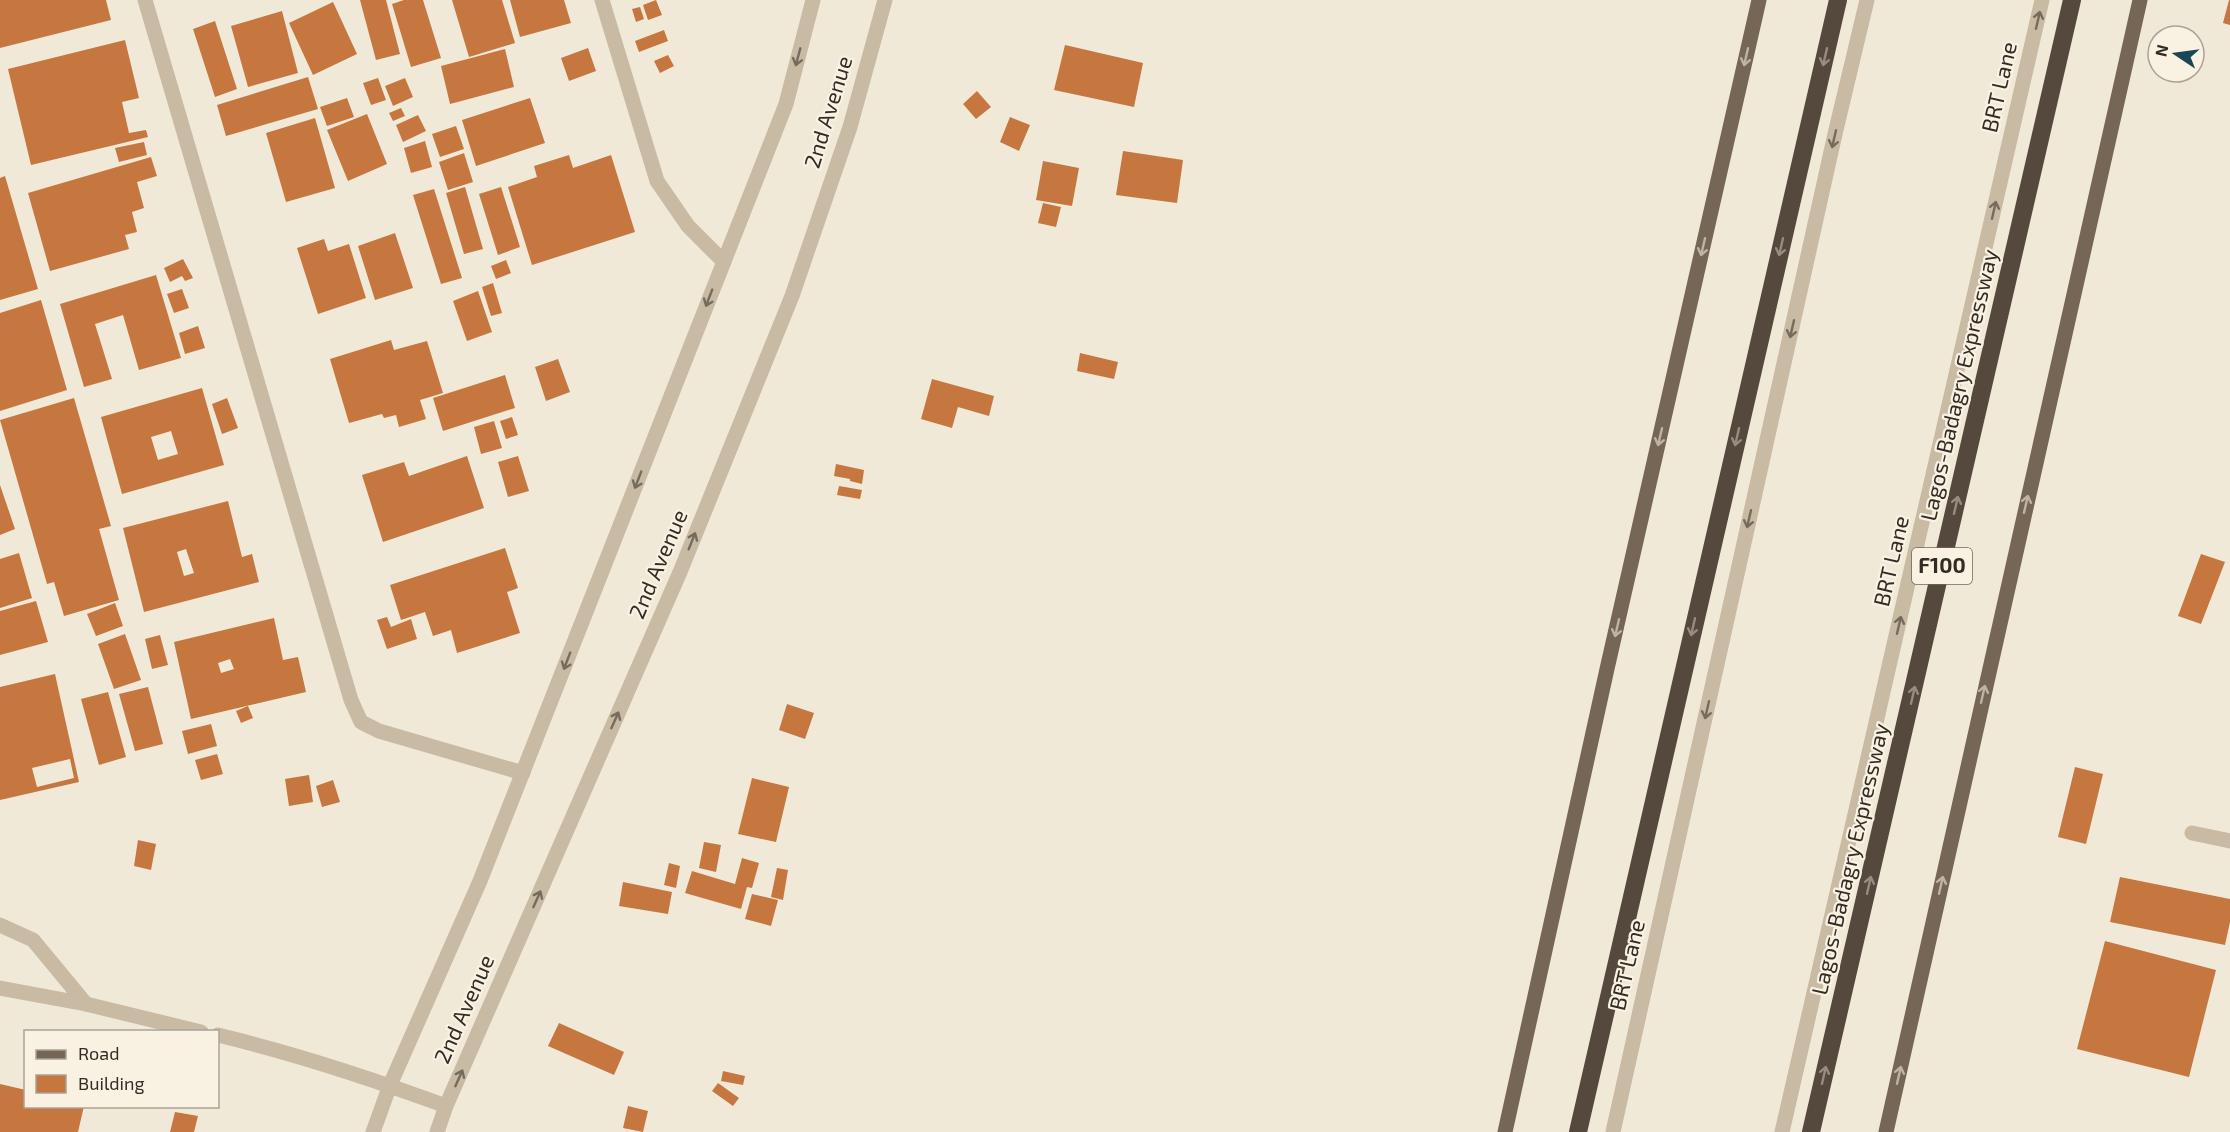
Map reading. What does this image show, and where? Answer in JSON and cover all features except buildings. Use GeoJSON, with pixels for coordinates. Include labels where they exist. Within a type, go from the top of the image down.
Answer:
{"type":"FeatureCollection","features":[{"type":"Feature","properties":{"kind":"highway"},"geometry":{"type":"LineString","coordinates":[[1578,1132],[1838,0]]}},
{"type":"Feature","properties":{"kind":"highway","name":"Lagos-Badagry Expressway"},"geometry":{"type":"LineString","coordinates":[[1811,1132],[2072,0]]}},
{"type":"Feature","properties":{"kind":"main road"},"geometry":{"type":"LineString","coordinates":[[1505,1132],[1759,0]]}},
{"type":"Feature","properties":{"kind":"main road"},"geometry":{"type":"LineString","coordinates":[[1886,1132],[2140,0]]}},
{"type":"Feature","properties":{"kind":"street"},"geometry":{"type":"LineString","coordinates":[[145,0],[351,700],[361,722],[379,731],[523,773]]}},
{"type":"Feature","properties":{"kind":"street"},"geometry":{"type":"LineString","coordinates":[[602,0],[657,181],[688,226],[724,262]]}},
{"type":"Feature","properties":{"kind":"street","name":"2nd Avenue"},"geometry":{"type":"LineString","coordinates":[[373,1132],[390,1085],[480,881],[786,104],[813,0]]}},
{"type":"Feature","properties":{"kind":"street","name":"2nd Avenue"},"geometry":{"type":"LineString","coordinates":[[437,1132],[446,1106],[680,572],[792,296],[850,127],[885,0]]}},
{"type":"Feature","properties":{"kind":"street","name":"BRT Lane"},"geometry":{"type":"LineString","coordinates":[[1613,1132],[1835,134],[1867,0]]}},
{"type":"Feature","properties":{"kind":"street","name":"BRT Lane"},"geometry":{"type":"LineString","coordinates":[[1782,1132],[2042,0]]}},
{"type":"Feature","properties":{"kind":"street"},"geometry":{"type":"LineString","coordinates":[[2192,832],[2230,841]]}},
{"type":"Feature","properties":{"kind":"street"},"geometry":{"type":"LineString","coordinates":[[0,925],[33,940],[86,1004]]}},
{"type":"Feature","properties":{"kind":"street"},"geometry":{"type":"LineString","coordinates":[[0,988],[86,1004],[193,1030]]}},
{"type":"Feature","properties":{"kind":"street"},"geometry":{"type":"LineString","coordinates":[[219,1035],[290,1053],[390,1085],[446,1106]]}}]}
